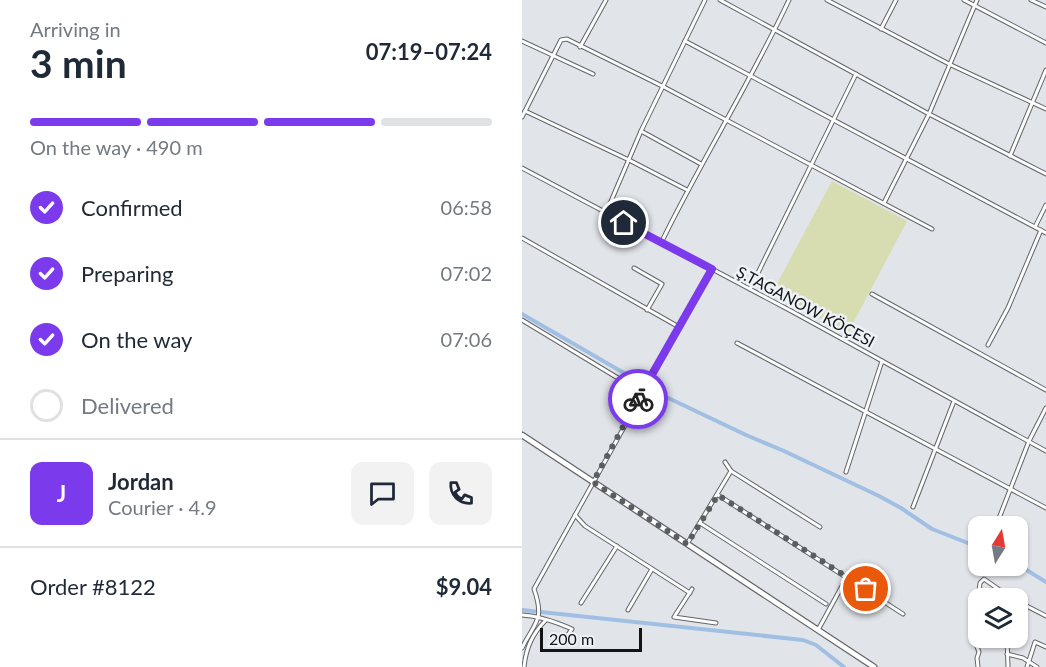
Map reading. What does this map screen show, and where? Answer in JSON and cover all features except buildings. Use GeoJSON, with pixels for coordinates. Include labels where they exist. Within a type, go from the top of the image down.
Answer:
{"type":"FeatureCollection","features":[{"type":"Feature","properties":{"kind":"main road"},"geometry":{"type":"LineString","coordinates":[[522,435],[873,667]]}},
{"type":"Feature","properties":{"kind":"street"},"geometry":{"type":"LineString","coordinates":[[580,47],[606,0]]}},
{"type":"Feature","properties":{"kind":"street"},"geometry":{"type":"LineString","coordinates":[[605,214],[662,86],[705,0]]}},
{"type":"Feature","properties":{"kind":"street"},"geometry":{"type":"LineString","coordinates":[[720,0],[929,114],[1046,174]]}},
{"type":"Feature","properties":{"kind":"street"},"geometry":{"type":"LineString","coordinates":[[661,243],[701,164],[752,77],[789,0]]}},
{"type":"Feature","properties":{"kind":"street"},"geometry":{"type":"LineString","coordinates":[[827,0],[951,65],[1046,110]]}},
{"type":"Feature","properties":{"kind":"street"},"geometry":{"type":"LineString","coordinates":[[881,29],[896,0]]}},
{"type":"Feature","properties":{"kind":"street"},"geometry":{"type":"LineString","coordinates":[[964,0],[1046,43]]}},
{"type":"Feature","properties":{"kind":"street"},"geometry":{"type":"LineString","coordinates":[[884,203],[929,114],[977,0]]}},
{"type":"Feature","properties":{"kind":"street"},"geometry":{"type":"LineString","coordinates":[[1031,0],[1046,7]]}},
{"type":"Feature","properties":{"kind":"street"},"geometry":{"type":"LineString","coordinates":[[522,117],[552,56],[563,39],[662,86],[932,229]]}},
{"type":"Feature","properties":{"kind":"street"},"geometry":{"type":"LineString","coordinates":[[522,40],[593,74]]}},
{"type":"Feature","properties":{"kind":"street"},"geometry":{"type":"LineString","coordinates":[[685,40],[1046,233]]}},
{"type":"Feature","properties":{"kind":"street"},"geometry":{"type":"LineString","coordinates":[[1010,156],[1046,70]]}},
{"type":"Feature","properties":{"kind":"street"},"geometry":{"type":"LineString","coordinates":[[750,289],[856,74]]}},
{"type":"Feature","properties":{"kind":"street"},"geometry":{"type":"LineString","coordinates":[[525,111],[687,190]]}},
{"type":"Feature","properties":{"kind":"street"},"geometry":{"type":"LineString","coordinates":[[641,131],[701,164]]}},
{"type":"Feature","properties":{"kind":"street","name":"Ş.TAGANOW KÖÇESI"},"geometry":{"type":"LineString","coordinates":[[522,168],[750,289],[1046,451]]}},
{"type":"Feature","properties":{"kind":"street"},"geometry":{"type":"LineString","coordinates":[[1035,227],[1046,205]]}},
{"type":"Feature","properties":{"kind":"street"},"geometry":{"type":"LineString","coordinates":[[987,345],[1008,308],[1041,230]]}},
{"type":"Feature","properties":{"kind":"street"},"geometry":{"type":"LineString","coordinates":[[522,238],[679,327]]}},
{"type":"Feature","properties":{"kind":"street"},"geometry":{"type":"LineString","coordinates":[[634,268],[661,282],[647,310]]}},
{"type":"Feature","properties":{"kind":"street"},"geometry":{"type":"LineString","coordinates":[[522,648],[540,616],[540,606],[534,589],[642,391],[712,269]]}},
{"type":"Feature","properties":{"kind":"street"},"geometry":{"type":"LineString","coordinates":[[872,294],[1046,390]]}},
{"type":"Feature","properties":{"kind":"street"},"geometry":{"type":"LineString","coordinates":[[522,320],[642,391]]}},
{"type":"Feature","properties":{"kind":"street"},"geometry":{"type":"LineString","coordinates":[[737,343],[1046,508]]}},
{"type":"Feature","properties":{"kind":"street"},"geometry":{"type":"LineString","coordinates":[[846,472],[882,361]]}},
{"type":"Feature","properties":{"kind":"street"},"geometry":{"type":"LineString","coordinates":[[913,507],[954,401]]}},
{"type":"Feature","properties":{"kind":"street"},"geometry":{"type":"LineString","coordinates":[[1000,516],[1029,441],[1046,408]]}},
{"type":"Feature","properties":{"kind":"street"},"geometry":{"type":"LineString","coordinates":[[725,462],[732,471],[820,527]]}},
{"type":"Feature","properties":{"kind":"street"},"geometry":{"type":"LineString","coordinates":[[687,544],[732,471]]}},
{"type":"Feature","properties":{"kind":"street"},"geometry":{"type":"LineString","coordinates":[[718,495],[903,614]]}},
{"type":"Feature","properties":{"kind":"street"},"geometry":{"type":"LineString","coordinates":[[575,515],[585,526],[691,591],[674,617],[716,623]]}},
{"type":"Feature","properties":{"kind":"street"},"geometry":{"type":"LineString","coordinates":[[700,523],[826,604]]}},
{"type":"Feature","properties":{"kind":"street"},"geometry":{"type":"LineString","coordinates":[[582,603],[617,546]]}},
{"type":"Feature","properties":{"kind":"street"},"geometry":{"type":"LineString","coordinates":[[628,610],[652,569]]}},
{"type":"Feature","properties":{"kind":"street"},"geometry":{"type":"LineString","coordinates":[[818,630],[847,577]]}},
{"type":"Feature","properties":{"kind":"street"},"geometry":{"type":"LineString","coordinates":[[979,588],[984,579],[996,588]]}},
{"type":"Feature","properties":{"kind":"street"},"geometry":{"type":"LineString","coordinates":[[1028,607],[1046,616]]}},
{"type":"Feature","properties":{"kind":"street"},"geometry":{"type":"LineString","coordinates":[[522,615],[540,616],[572,629],[567,636]]}},
{"type":"Feature","properties":{"kind":"street"},"geometry":{"type":"LineString","coordinates":[[524,667],[527,646],[535,632],[546,620]]}},
{"type":"Feature","properties":{"kind":"street"},"geometry":{"type":"LineString","coordinates":[[1027,667],[1035,642],[1046,647]]}},
{"type":"Feature","properties":{"kind":"street"},"geometry":{"type":"LineString","coordinates":[[978,648],[978,667]]}},
{"type":"Feature","properties":{"kind":"street"},"geometry":{"type":"LineString","coordinates":[[1007,648],[1008,667]]}},
{"type":"Feature","properties":{"kind":"street"},"geometry":{"type":"LineString","coordinates":[[1007,654],[1030,661],[1037,667]]}},
{"type":"Feature","properties":{"kind":"green space"},"geometry":{"type":"Polygon","coordinates":[[[832,181],[907,221],[848,333],[772,293],[832,181]]]}},
{"type":"Feature","properties":{"kind":"waterway"},"geometry":{"type":"LineString","coordinates":[[522,314],[662,395],[879,496],[932,529],[968,543]]}},
{"type":"Feature","properties":{"kind":"waterway"},"geometry":{"type":"LineString","coordinates":[[1028,571],[1046,582]]}},
{"type":"Feature","properties":{"kind":"waterway"},"geometry":{"type":"LineString","coordinates":[[522,610],[803,640],[816,645],[844,667]]}},
{"type":"Feature","properties":{"kind":"way so far"},"geometry":{"type":"LineString","coordinates":[[638,399],[593,482],[687,544],[718,495],[866,589]]}},
{"type":"Feature","properties":{"kind":"route"},"geometry":{"type":"LineString","coordinates":[[624,223],[712,269],[638,399]]}}]}
